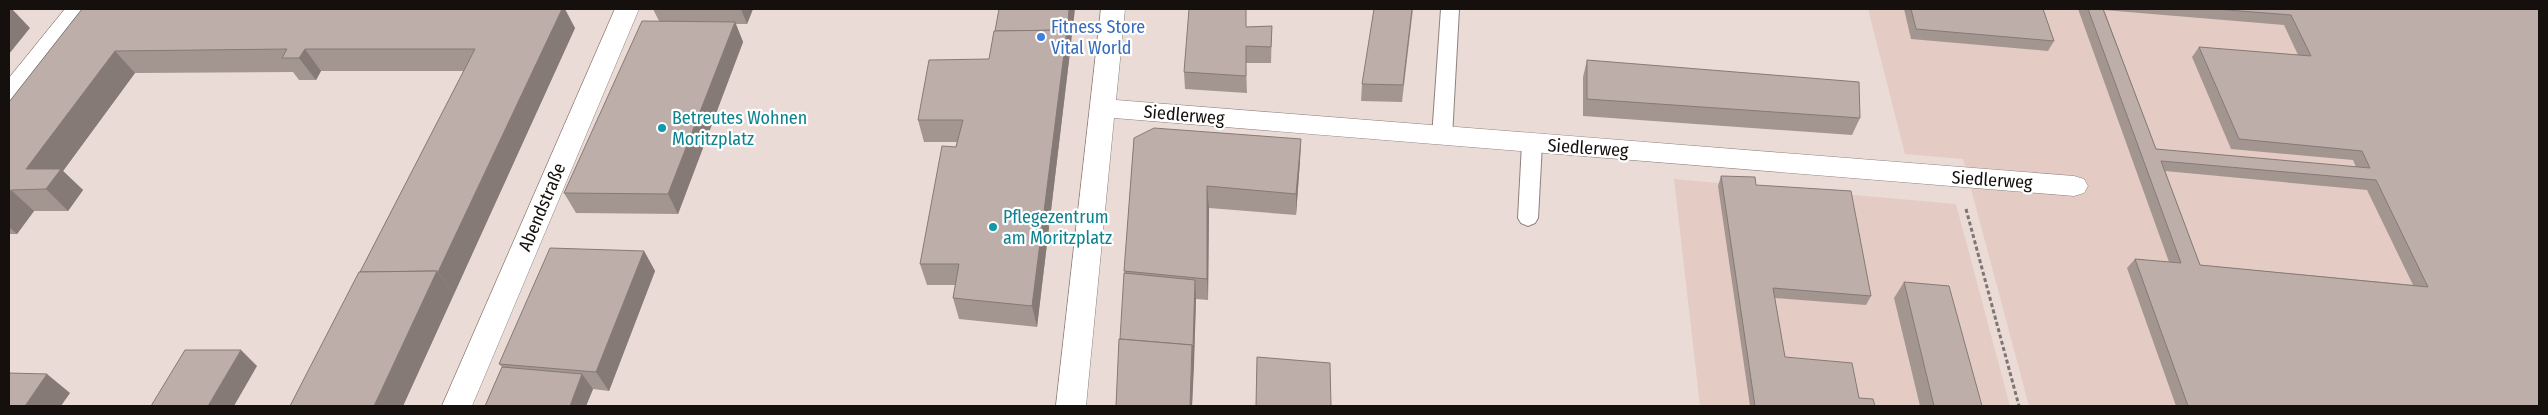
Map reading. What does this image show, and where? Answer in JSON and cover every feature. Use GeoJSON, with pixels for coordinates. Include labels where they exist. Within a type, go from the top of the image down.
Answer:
{"type":"FeatureCollection","features":[{"type":"Feature","properties":{"kind":"street"},"geometry":{"type":"LineString","coordinates":[[9,95],[78,9]]}},
{"type":"Feature","properties":{"kind":"street","name":"Abendstraße"},"geometry":{"type":"LineString","coordinates":[[457,406],[627,9]]}},
{"type":"Feature","properties":{"kind":"street"},"geometry":{"type":"LineString","coordinates":[[1071,406],[1113,9]]}},
{"type":"Feature","properties":{"kind":"street","name":"Siedlerweg"},"geometry":{"type":"LineString","coordinates":[[1102,108],[1442,137],[2074,186]]}},
{"type":"Feature","properties":{"kind":"lane"},"geometry":{"type":"LineString","coordinates":[[1442,137],[1450,9]]}},
{"type":"Feature","properties":{"kind":"lane"},"geometry":{"type":"LineString","coordinates":[[1528,218],[1532,144]]}},
{"type":"Feature","properties":{"kind":"path"},"geometry":{"type":"LineString","coordinates":[[1958,178],[2019,406]]}},
{"type":"Feature","properties":{"kind":"shaded area"},"geometry":{"type":"Polygon","coordinates":[[[1868,9],[2539,9],[2539,406],[2029,406],[1963,159],[1905,154],[1868,9]]]}},
{"type":"Feature","properties":{"kind":"shaded area"},"geometry":{"type":"Polygon","coordinates":[[[1674,179],[1956,204],[2010,406],[1700,406],[1674,179]]]}},
{"type":"Feature","properties":{"kind":"building"},"geometry":{"type":"Polygon","coordinates":[[[82,9],[562,9],[438,272],[360,272],[475,49],[305,49],[299,58],[282,58],[287,49],[115,51],[26,169],[61,169],[46,189],[11,190],[9,192],[9,102],[82,9]]]}},
{"type":"Feature","properties":{"kind":"building"},"geometry":{"type":"Polygon","coordinates":[[[999,9],[1069,9],[1067,32],[1067,30],[995,31],[999,9]]]}},
{"type":"Feature","properties":{"kind":"building"},"geometry":{"type":"Polygon","coordinates":[[[1189,9],[1246,9],[1246,27],[1272,26],[1271,47],[1246,46],[1246,76],[1184,72],[1189,9]]]}},
{"type":"Feature","properties":{"kind":"building"},"geometry":{"type":"Polygon","coordinates":[[[1374,9],[1412,9],[1403,85],[1362,84],[1374,9]]]}},
{"type":"Feature","properties":{"kind":"building"},"geometry":{"type":"Polygon","coordinates":[[[1911,9],[2043,9],[2054,41],[1916,29],[1911,9]]]}},
{"type":"Feature","properties":{"kind":"building"},"geometry":{"type":"Polygon","coordinates":[[[2088,9],[2103,9],[2156,149],[2370,168],[2362,151],[2239,139],[2199,47],[2311,56],[2291,15],[2215,9],[2539,9],[2539,406],[2188,406],[2135,259],[2181,263],[2088,9]],[[2161,161],[2200,265],[2428,287],[2376,180],[2161,161]]]}},
{"type":"Feature","properties":{"kind":"building","name":"Betreutes Wohnen Moritzplatz"},"geometry":{"type":"Polygon","coordinates":[[[642,21],[735,22],[668,194],[564,193],[642,21]]]}},
{"type":"Feature","properties":{"kind":"building","name":"Pflegezentrum am Moritzplatz"},"geometry":{"type":"Polygon","coordinates":[[[1067,30],[1032,306],[953,298],[959,264],[920,264],[942,146],[956,147],[963,120],[918,120],[929,60],[989,59],[994,31],[1067,30]]]}},
{"type":"Feature","properties":{"kind":"building"},"geometry":{"type":"Polygon","coordinates":[[[1587,60],[1859,82],[1860,118],[1587,99],[1587,60]]]}},
{"type":"Feature","properties":{"kind":"building"},"geometry":{"type":"Polygon","coordinates":[[[1154,128],[1301,139],[1296,194],[1207,186],[1207,279],[1124,271],[1134,138],[1154,128]]]}},
{"type":"Feature","properties":{"kind":"building"},"geometry":{"type":"Polygon","coordinates":[[[1721,176],[1755,177],[1756,185],[1851,191],[1871,296],[1773,288],[1785,357],[1852,363],[1859,398],[1873,399],[1875,406],[1755,406],[1721,176]]]}},
{"type":"Feature","properties":{"kind":"building"},"geometry":{"type":"Polygon","coordinates":[[[550,248],[644,251],[596,372],[499,364],[550,248]]]}},
{"type":"Feature","properties":{"kind":"building"},"geometry":{"type":"Polygon","coordinates":[[[437,271],[374,406],[290,406],[359,272],[437,271]]]}},
{"type":"Feature","properties":{"kind":"building"},"geometry":{"type":"Polygon","coordinates":[[[1124,273],[1195,280],[1193,347],[1192,345],[1120,339],[1124,273]]]}},
{"type":"Feature","properties":{"kind":"building"},"geometry":{"type":"Polygon","coordinates":[[[1904,282],[1949,286],[1982,406],[1934,406],[1904,282]]]}},
{"type":"Feature","properties":{"kind":"building"},"geometry":{"type":"Polygon","coordinates":[[[1119,339],[1192,345],[1190,406],[1116,406],[1119,339]]]}},
{"type":"Feature","properties":{"kind":"building"},"geometry":{"type":"Polygon","coordinates":[[[185,350],[241,350],[208,406],[151,406],[185,350]]]}},
{"type":"Feature","properties":{"kind":"building"},"geometry":{"type":"Polygon","coordinates":[[[1257,357],[1330,363],[1331,406],[1256,406],[1257,357]]]}},
{"type":"Feature","properties":{"kind":"building"},"geometry":{"type":"Polygon","coordinates":[[[502,367],[582,374],[570,406],[485,406],[502,367]]]}},
{"type":"Feature","properties":{"kind":"building"},"geometry":{"type":"Polygon","coordinates":[[[9,373],[47,374],[25,406],[9,406],[9,373]]]}},
{"type":"Feature","properties":{"kind":"place","name":"Fitness Store Vital World"},"geometry":{"type":"Point","coordinates":[1041,37]}},
{"type":"Feature","properties":{"kind":"place","name":"Betreutes Wohnen Moritzplatz"},"geometry":{"type":"Point","coordinates":[662,128]}},
{"type":"Feature","properties":{"kind":"place","name":"Pflegezentrum am Moritzplatz"},"geometry":{"type":"Point","coordinates":[993,227]}}]}
